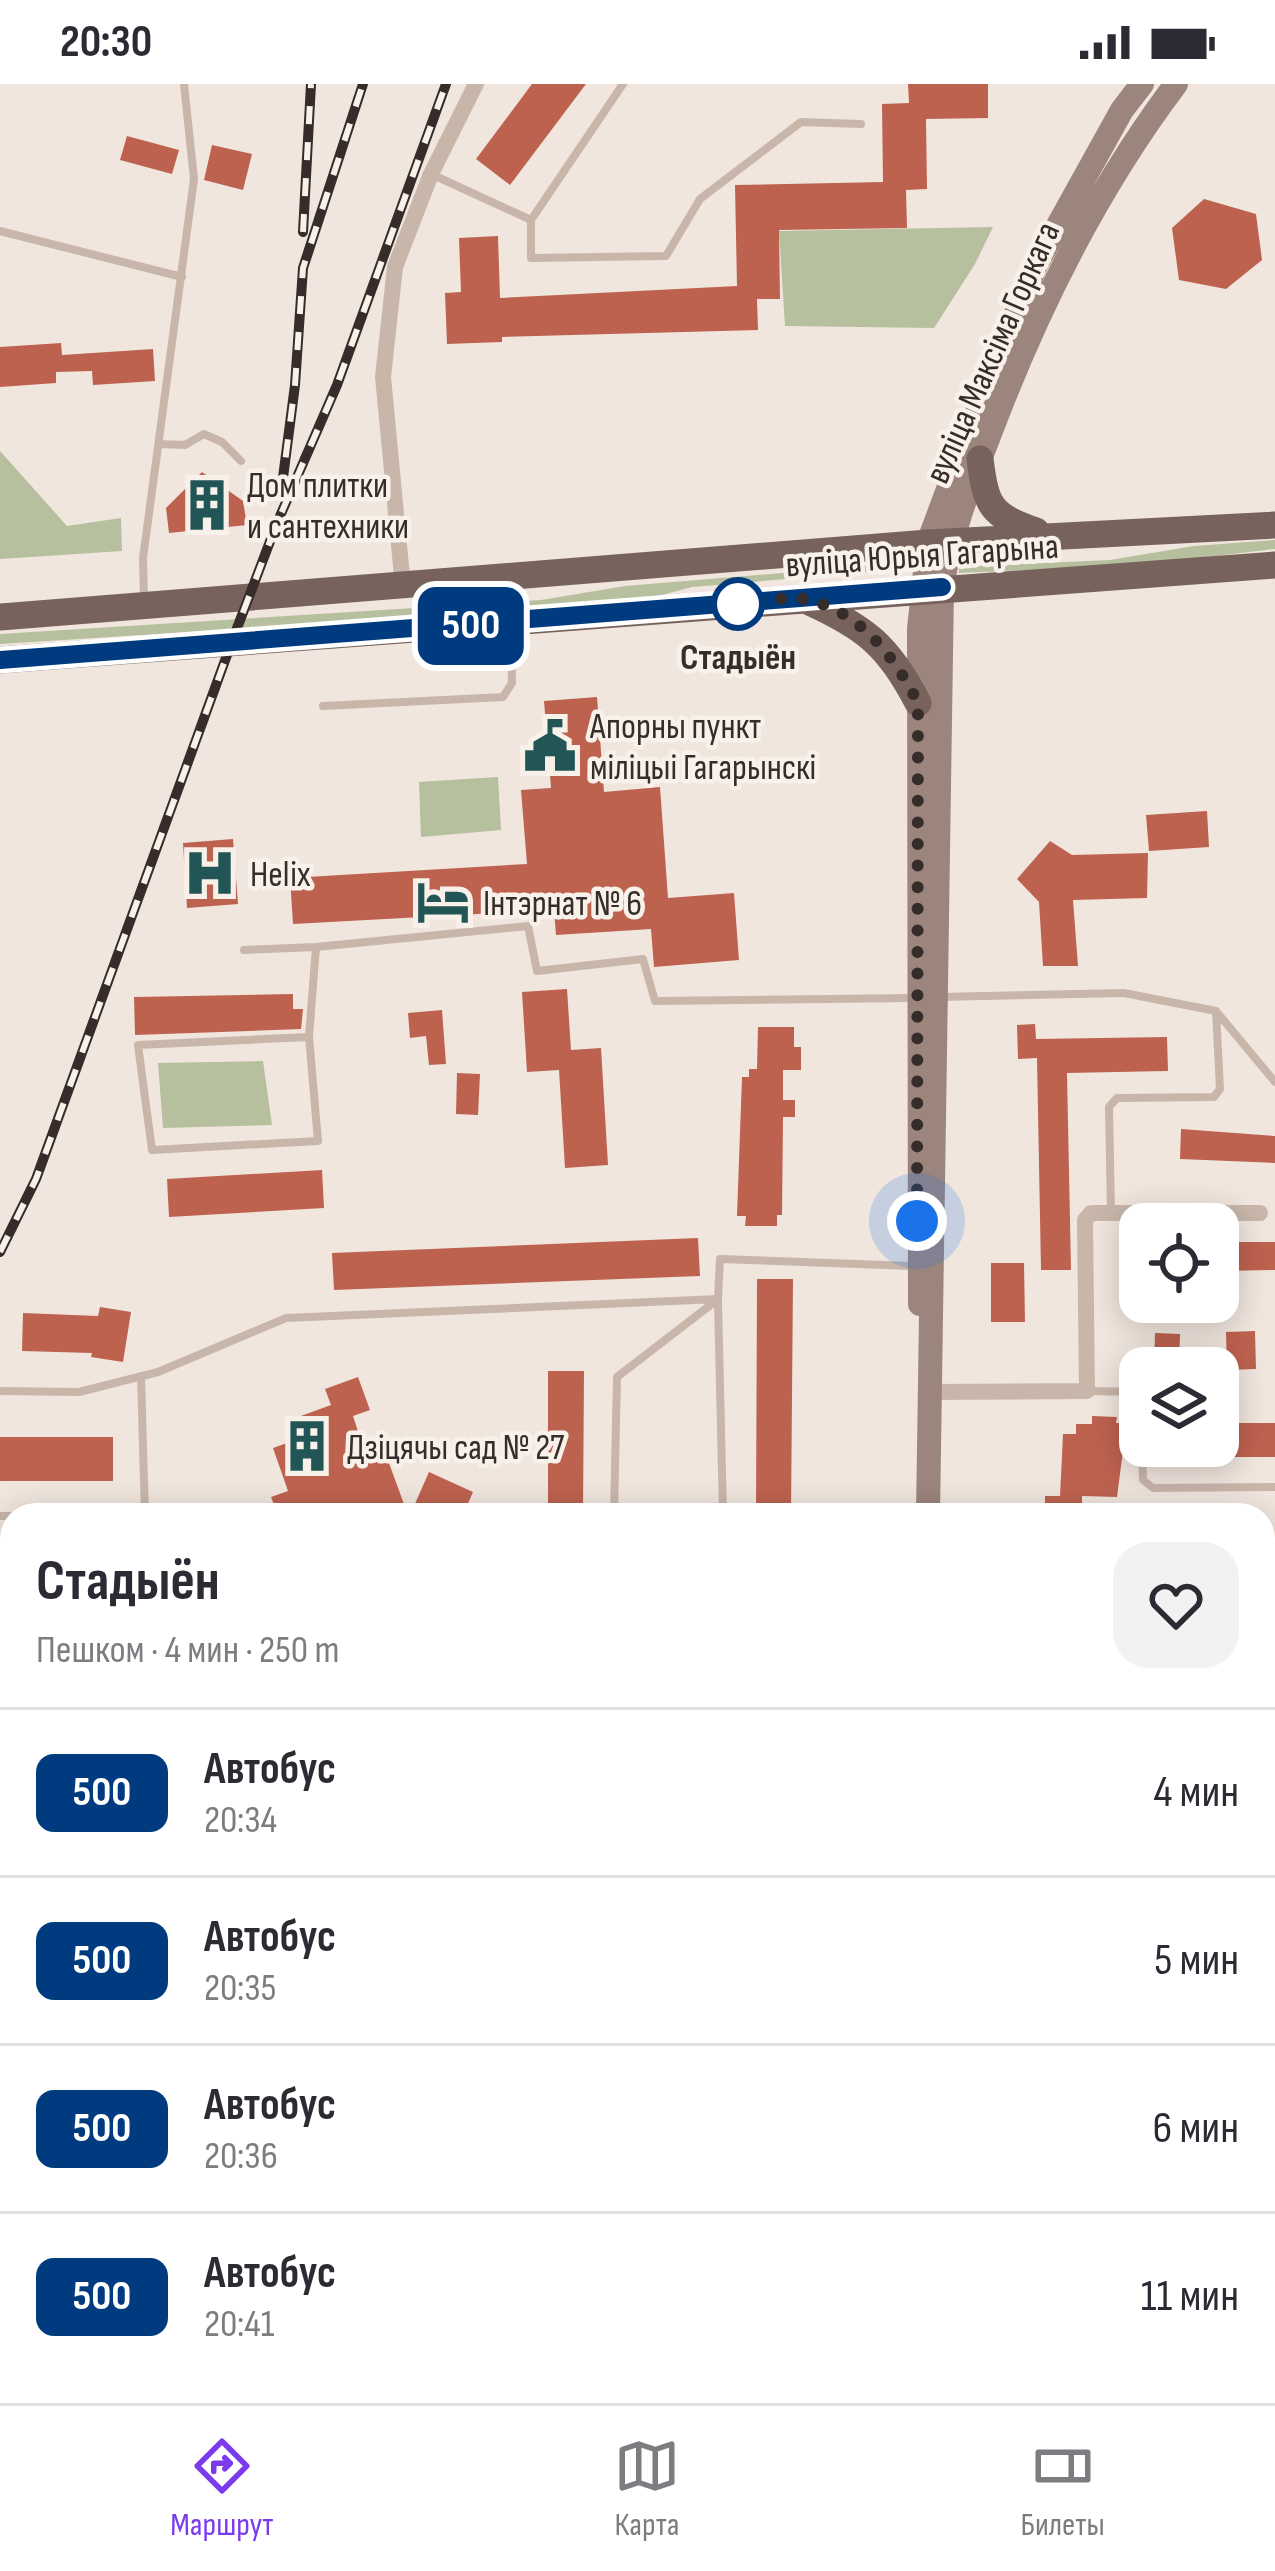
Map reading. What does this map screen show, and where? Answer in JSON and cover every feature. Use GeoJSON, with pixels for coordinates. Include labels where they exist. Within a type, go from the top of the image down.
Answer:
{"type":"FeatureCollection","features":[{"type":"Feature","properties":{"kind":"main road"},"geometry":{"type":"LineString","coordinates":[[980,459],[992,508],[1006,521],[1052,537]]}},
{"type":"Feature","properties":{"kind":"main road","name":"вуліца Юрыя Гагарына"},"geometry":{"type":"LineString","coordinates":[[0,617],[939,543],[1275,525]]}},
{"type":"Feature","properties":{"kind":"main road","name":"вуліца Юрыя Гагарына"},"geometry":{"type":"LineString","coordinates":[[0,660],[1275,566]]}},
{"type":"Feature","properties":{"kind":"main road"},"geometry":{"type":"LineString","coordinates":[[803,599],[877,639],[901,669],[918,703]]}},
{"type":"Feature","properties":{"kind":"street"},"geometry":{"type":"LineString","coordinates":[[403,586],[383,376],[395,267],[431,174],[476,84]]}},
{"type":"Feature","properties":{"kind":"street","name":"вуліца Максіма Горкага"},"geometry":{"type":"LineString","coordinates":[[926,998],[918,703],[939,543],[958,453],[1036,265],[1122,110],[1142,84]]}},
{"type":"Feature","properties":{"kind":"street","name":"вуліца Максіма Горкага"},"geometry":{"type":"LineString","coordinates":[[939,543],[980,459],[1056,275],[1143,128],[1176,84]]}},
{"type":"Feature","properties":{"kind":"street","name":"вуліца Максіма Горкага"},"geometry":{"type":"LineString","coordinates":[[928,1503],[926,998],[932,588]]}},
{"type":"Feature","properties":{"kind":"street"},"geometry":{"type":"LineString","coordinates":[[928,1392],[1087,1390],[1084,1220],[1101,1213],[1260,1213]]}},
{"type":"Feature","properties":{"kind":"lane"},"geometry":{"type":"LineString","coordinates":[[144,607],[143,559],[194,179],[184,84]]}},
{"type":"Feature","properties":{"kind":"lane"},"geometry":{"type":"LineString","coordinates":[[623,84],[531,220],[531,258],[666,256],[700,199],[801,122],[861,124]]}},
{"type":"Feature","properties":{"kind":"lane"},"geometry":{"type":"LineString","coordinates":[[431,174],[531,220]]}},
{"type":"Feature","properties":{"kind":"lane"},"geometry":{"type":"LineString","coordinates":[[0,231],[182,277]]}},
{"type":"Feature","properties":{"kind":"lane"},"geometry":{"type":"LineString","coordinates":[[159,444],[184,446],[204,434],[222,442],[241,461]]}},
{"type":"Feature","properties":{"kind":"lane"},"geometry":{"type":"LineString","coordinates":[[323,706],[503,697],[512,683],[511,622]]}},
{"type":"Feature","properties":{"kind":"lane"},"geometry":{"type":"LineString","coordinates":[[244,950],[528,926],[537,971],[643,959],[655,1001],[1124,993],[1216,1011],[1275,1082]]}},
{"type":"Feature","properties":{"kind":"lane"},"geometry":{"type":"LineString","coordinates":[[309,1037],[138,1045],[152,1150],[318,1141],[309,1037],[316,947]]}},
{"type":"Feature","properties":{"kind":"lane"},"geometry":{"type":"LineString","coordinates":[[1101,1213],[1109,1107],[1117,1098],[1214,1097],[1220,1089],[1216,1011]]}},
{"type":"Feature","properties":{"kind":"lane"},"geometry":{"type":"LineString","coordinates":[[723,1503],[720,1259],[925,1266]]}},
{"type":"Feature","properties":{"kind":"lane"},"geometry":{"type":"LineString","coordinates":[[0,1391],[79,1392],[141,1376],[286,1318],[718,1299]]}},
{"type":"Feature","properties":{"kind":"lane"},"geometry":{"type":"LineString","coordinates":[[614,1503],[616,1377],[718,1299]]}},
{"type":"Feature","properties":{"kind":"lane"},"geometry":{"type":"LineString","coordinates":[[141,1376],[145,1503]]}},
{"type":"Feature","properties":{"kind":"lane"},"geometry":{"type":"LineString","coordinates":[[1087,1390],[1119,1391]]}},
{"type":"Feature","properties":{"kind":"lane"},"geometry":{"type":"LineString","coordinates":[[1143,1467],[1143,1480],[1153,1488],[1275,1487]]}},
{"type":"Feature","properties":{"kind":"green space"},"geometry":{"type":"Polygon","coordinates":[[[993,227],[934,328],[785,326],[779,231],[993,227]]]}},
{"type":"Feature","properties":{"kind":"green space"},"geometry":{"type":"Polygon","coordinates":[[[0,451],[67,526],[121,518],[122,551],[0,559],[0,451]]]}},
{"type":"Feature","properties":{"kind":"green space"},"geometry":{"type":"Polygon","coordinates":[[[1275,540],[1275,549],[1131,566],[959,573],[959,567],[1110,560],[1194,546],[1275,540]]]}},
{"type":"Feature","properties":{"kind":"green space"},"geometry":{"type":"Polygon","coordinates":[[[904,563],[904,569],[692,587],[628,604],[0,644],[0,634],[541,600],[625,586],[904,563]]]}},
{"type":"Feature","properties":{"kind":"green space"},"geometry":{"type":"Polygon","coordinates":[[[498,777],[501,830],[421,837],[419,782],[498,777]]]}},
{"type":"Feature","properties":{"kind":"green space"},"geometry":{"type":"Polygon","coordinates":[[[263,1061],[272,1125],[163,1128],[158,1063],[263,1061]]]}},
{"type":"Feature","properties":{"kind":"building"},"geometry":{"type":"Polygon","coordinates":[[[532,84],[586,84],[510,185],[476,159],[532,84]]]}},
{"type":"Feature","properties":{"kind":"building"},"geometry":{"type":"Polygon","coordinates":[[[908,84],[988,84],[988,118],[926,119],[927,189],[906,190],[907,228],[779,230],[780,299],[757,299],[758,330],[502,337],[502,342],[447,344],[445,293],[461,292],[459,238],[498,236],[500,298],[737,286],[735,185],[883,182],[882,104],[909,103],[908,84]]]}},
{"type":"Feature","properties":{"kind":"building"},"geometry":{"type":"Polygon","coordinates":[[[127,136],[179,150],[172,174],[120,160],[127,136]]]}},
{"type":"Feature","properties":{"kind":"building"},"geometry":{"type":"Polygon","coordinates":[[[212,145],[252,154],[243,190],[204,180],[212,145]]]}},
{"type":"Feature","properties":{"kind":"building"},"geometry":{"type":"Polygon","coordinates":[[[1204,199],[1256,214],[1262,260],[1226,289],[1179,280],[1172,228],[1204,199]]]}},
{"type":"Feature","properties":{"kind":"building"},"geometry":{"type":"Polygon","coordinates":[[[61,343],[62,355],[153,349],[155,381],[93,385],[92,371],[56,372],[56,383],[0,387],[0,347],[61,343]]]}},
{"type":"Feature","properties":{"kind":"building","name":"Дом плитки и сантехники"},"geometry":{"type":"Polygon","coordinates":[[[202,472],[243,501],[247,525],[169,533],[166,508],[202,472]]]}},
{"type":"Feature","properties":{"kind":"building"},"geometry":{"type":"Polygon","coordinates":[[[597,697],[604,792],[660,787],[668,898],[734,893],[739,960],[654,967],[651,929],[556,935],[554,910],[293,924],[290,878],[527,864],[521,790],[551,788],[544,701],[597,697]]]}},
{"type":"Feature","properties":{"kind":"building"},"geometry":{"type":"Polygon","coordinates":[[[1207,811],[1209,847],[1149,851],[1146,815],[1207,811]]]}},
{"type":"Feature","properties":{"kind":"building"},"geometry":{"type":"Polygon","coordinates":[[[233,839],[238,904],[187,908],[183,843],[233,839]]]}},
{"type":"Feature","properties":{"kind":"building"},"geometry":{"type":"Polygon","coordinates":[[[1050,841],[1072,855],[1148,853],[1147,898],[1073,900],[1078,966],[1043,966],[1039,902],[1017,879],[1050,841]]]}},
{"type":"Feature","properties":{"kind":"building"},"geometry":{"type":"Polygon","coordinates":[[[567,989],[571,1050],[601,1048],[608,1165],[565,1168],[559,1070],[527,1072],[522,992],[567,989]]]}},
{"type":"Feature","properties":{"kind":"building"},"geometry":{"type":"Polygon","coordinates":[[[293,994],[293,1009],[303,1009],[301,1029],[135,1035],[134,997],[293,994]]]}},
{"type":"Feature","properties":{"kind":"building"},"geometry":{"type":"Polygon","coordinates":[[[442,1010],[446,1064],[429,1065],[426,1036],[410,1038],[408,1013],[442,1010]]]}},
{"type":"Feature","properties":{"kind":"building"},"geometry":{"type":"Polygon","coordinates":[[[1035,1024],[1036,1039],[1167,1037],[1168,1071],[1067,1073],[1071,1270],[1041,1270],[1037,1058],[1018,1059],[1017,1025],[1035,1024]]]}},
{"type":"Feature","properties":{"kind":"building"},"geometry":{"type":"Polygon","coordinates":[[[758,1027],[794,1027],[794,1047],[801,1047],[801,1070],[783,1070],[783,1100],[795,1100],[795,1117],[783,1117],[782,1215],[777,1215],[777,1226],[745,1226],[746,1216],[737,1216],[742,1077],[749,1077],[749,1069],[757,1069],[758,1027]]]}},
{"type":"Feature","properties":{"kind":"building"},"geometry":{"type":"Polygon","coordinates":[[[457,1073],[480,1074],[478,1115],[456,1114],[457,1073]]]}},
{"type":"Feature","properties":{"kind":"building"},"geometry":{"type":"Polygon","coordinates":[[[1181,1129],[1275,1136],[1275,1163],[1180,1159],[1181,1129]]]}},
{"type":"Feature","properties":{"kind":"building"},"geometry":{"type":"Polygon","coordinates":[[[322,1170],[324,1208],[169,1217],[167,1179],[322,1170]]]}},
{"type":"Feature","properties":{"kind":"building"},"geometry":{"type":"Polygon","coordinates":[[[698,1238],[700,1276],[334,1290],[332,1253],[698,1238]]]}},
{"type":"Feature","properties":{"kind":"building"},"geometry":{"type":"Polygon","coordinates":[[[1239,1242],[1275,1242],[1275,1270],[1239,1271],[1239,1242]]]}},
{"type":"Feature","properties":{"kind":"building"},"geometry":{"type":"Polygon","coordinates":[[[991,1263],[1024,1263],[1025,1322],[991,1322],[991,1263]]]}},
{"type":"Feature","properties":{"kind":"building"},"geometry":{"type":"Polygon","coordinates":[[[757,1279],[793,1279],[791,1503],[756,1503],[757,1279]]]}},
{"type":"Feature","properties":{"kind":"building"},"geometry":{"type":"Polygon","coordinates":[[[100,1307],[131,1312],[123,1362],[91,1357],[92,1353],[22,1351],[23,1313],[98,1316],[100,1307]]]}},
{"type":"Feature","properties":{"kind":"building"},"geometry":{"type":"Polygon","coordinates":[[[1255,1331],[1256,1369],[1239,1370],[1239,1347],[1226,1347],[1226,1332],[1255,1331]]]}},
{"type":"Feature","properties":{"kind":"building"},"geometry":{"type":"Polygon","coordinates":[[[1155,1333],[1180,1334],[1180,1347],[1155,1347],[1155,1333]]]}},
{"type":"Feature","properties":{"kind":"building"},"geometry":{"type":"Polygon","coordinates":[[[548,1371],[584,1371],[583,1503],[548,1503],[548,1371]]]}},
{"type":"Feature","properties":{"kind":"building","name":"Дзіцячы сад № 27"},"geometry":{"type":"Polygon","coordinates":[[[358,1377],[370,1410],[353,1416],[364,1450],[382,1444],[404,1503],[273,1503],[271,1497],[288,1491],[273,1448],[304,1437],[298,1417],[331,1405],[325,1389],[358,1377]]]}},
{"type":"Feature","properties":{"kind":"building"},"geometry":{"type":"Polygon","coordinates":[[[1092,1416],[1117,1417],[1121,1467],[1117,1497],[1082,1496],[1082,1503],[1045,1503],[1045,1496],[1060,1496],[1063,1434],[1076,1434],[1076,1424],[1092,1424],[1092,1416]]]}},
{"type":"Feature","properties":{"kind":"building"},"geometry":{"type":"Polygon","coordinates":[[[1239,1423],[1275,1423],[1275,1457],[1239,1457],[1239,1423]]]}},
{"type":"Feature","properties":{"kind":"building"},"geometry":{"type":"Polygon","coordinates":[[[0,1437],[113,1437],[113,1481],[0,1481],[0,1437]]]}},
{"type":"Feature","properties":{"kind":"building","name":"Дзіцячы сад № 27"},"geometry":{"type":"Polygon","coordinates":[[[429,1472],[473,1492],[468,1503],[415,1503],[429,1472]]]}},
{"type":"Feature","properties":{"kind":"railway"},"geometry":{"type":"LineString","coordinates":[[303,232],[311,84]]}},
{"type":"Feature","properties":{"kind":"railway"},"geometry":{"type":"LineString","coordinates":[[281,493],[303,268],[363,84]]}},
{"type":"Feature","properties":{"kind":"railway"},"geometry":{"type":"LineString","coordinates":[[0,1252],[36,1179],[231,644],[337,385],[446,84]]}},
{"type":"Feature","properties":{"kind":"bus line","name":"500"},"geometry":{"type":"LineString","coordinates":[[0,660],[942,587]]}},
{"type":"Feature","properties":{"kind":"place","name":"Дом плитки и сантехники"},"geometry":{"type":"Point","coordinates":[207,505]}},
{"type":"Feature","properties":{"kind":"place","name":"Стадыён"},"geometry":{"type":"Point","coordinates":[738,604]}},
{"type":"Feature","properties":{"kind":"place","name":"Апорны пункт міліцыі Гагарынскі"},"geometry":{"type":"Point","coordinates":[550,746]}},
{"type":"Feature","properties":{"kind":"place","name":"Helix"},"geometry":{"type":"Point","coordinates":[210,873]}},
{"type":"Feature","properties":{"kind":"place","name":"Інтэрнат № 6"},"geometry":{"type":"Point","coordinates":[443,902]}},
{"type":"Feature","properties":{"kind":"place","name":"Дзіцячы сад № 27"},"geometry":{"type":"Point","coordinates":[307,1446]}},
{"type":"Feature","properties":{"kind":"route"},"geometry":{"type":"LineString","coordinates":[[738,604],[803,599],[839,616],[877,639],[901,669],[918,703],[917,1221]]}}]}
